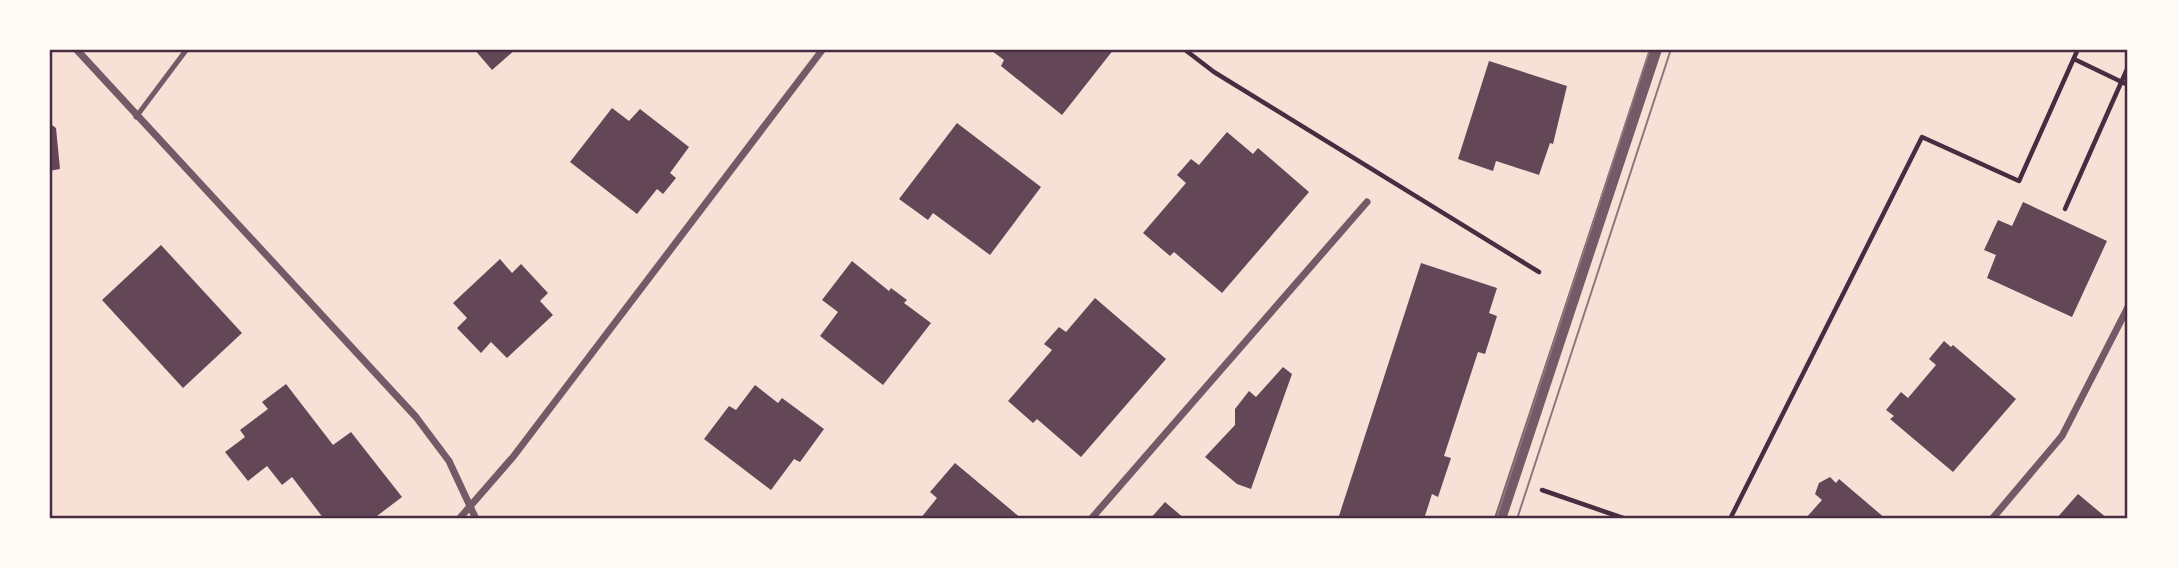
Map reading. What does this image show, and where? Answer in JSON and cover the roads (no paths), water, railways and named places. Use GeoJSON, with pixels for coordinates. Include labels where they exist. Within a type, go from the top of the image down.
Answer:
{"type":"FeatureCollection","features":[{"type":"Feature","properties":{"kind":"street"},"geometry":{"type":"LineString","coordinates":[[76,49],[416,417],[449,461],[476,519]]}},
{"type":"Feature","properties":{"kind":"street"},"geometry":{"type":"LineString","coordinates":[[459,519],[513,457],[823,49]]}},
{"type":"Feature","properties":{"kind":"street"},"geometry":{"type":"LineString","coordinates":[[1500,519],[1657,49]]}},
{"type":"Feature","properties":{"kind":"street"},"geometry":{"type":"LineString","coordinates":[[1091,519],[1367,202]]}},
{"type":"Feature","properties":{"kind":"street"},"geometry":{"type":"LineString","coordinates":[[1992,519],[2062,436],[2128,307]]}},
{"type":"Feature","properties":{"kind":"lane"},"geometry":{"type":"LineString","coordinates":[[136,117],[187,49]]}},
{"type":"Feature","properties":{"kind":"tram line"},"geometry":{"type":"LineString","coordinates":[[1496,519],[1650,49]]}},
{"type":"Feature","properties":{"kind":"tram line"},"geometry":{"type":"LineString","coordinates":[[1517,519],[1671,49]]}}]}
